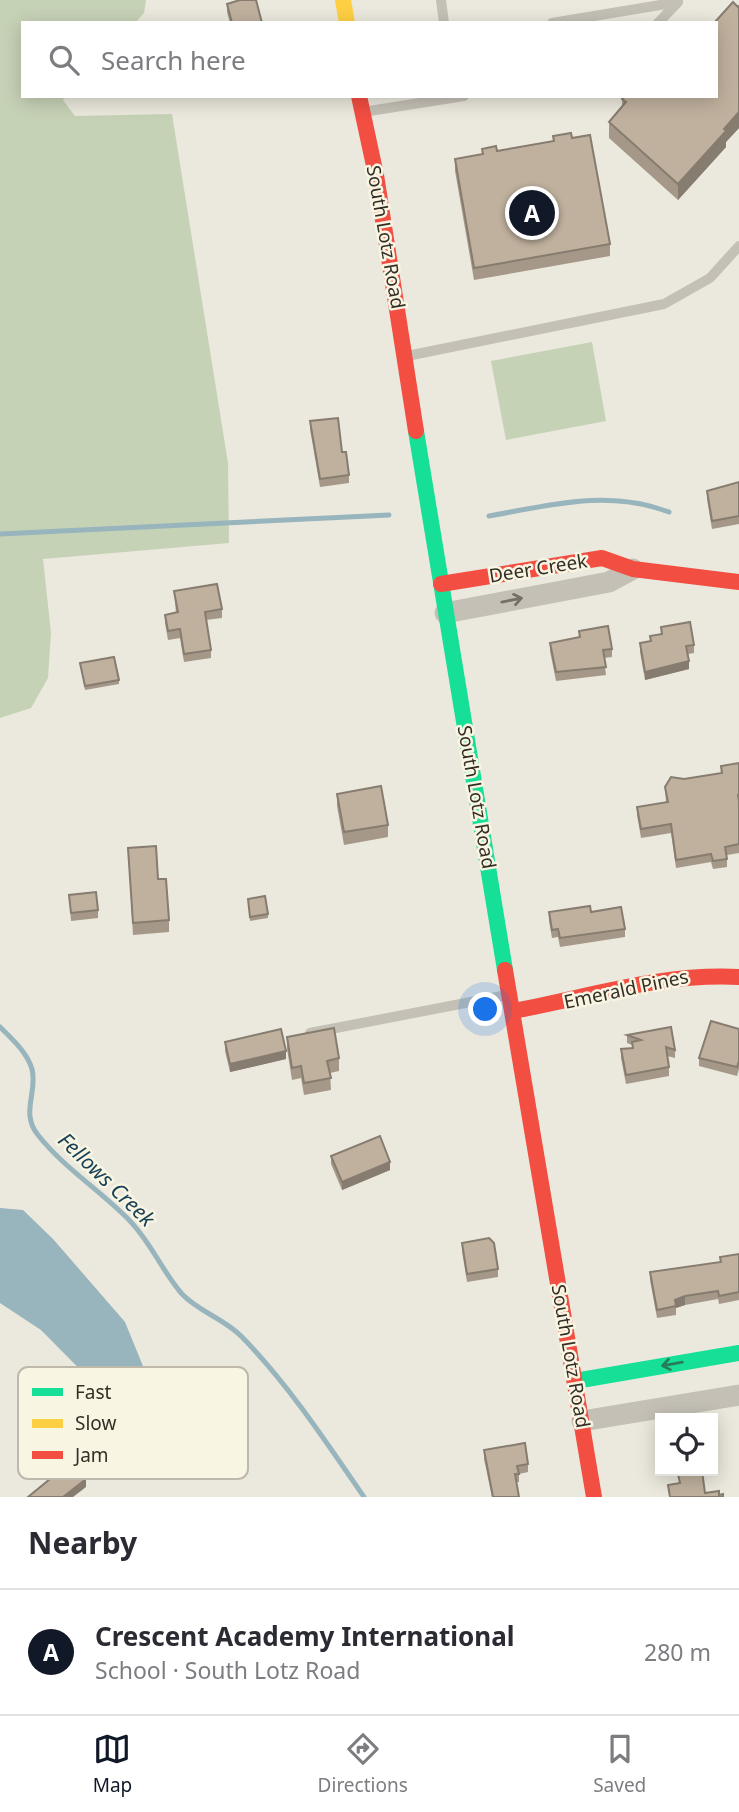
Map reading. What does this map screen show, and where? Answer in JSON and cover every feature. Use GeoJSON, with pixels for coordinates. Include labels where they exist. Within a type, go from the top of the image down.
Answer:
{"type":"FeatureCollection","features":[{"type":"Feature","properties":{"kind":"street"},"geometry":{"type":"LineString","coordinates":[[343,0],[347,21]]}},
{"type":"Feature","properties":{"kind":"street","name":"South Lotz Road"},"geometry":{"type":"LineString","coordinates":[[361,104],[376,175],[445,613],[594,1497]]}},
{"type":"Feature","properties":{"kind":"street","name":"Deer Creek"},"geometry":{"type":"LineString","coordinates":[[441,584],[602,558],[633,569],[739,582]]}},
{"type":"Feature","properties":{"kind":"street","name":"Deer Creek"},"geometry":{"type":"LineString","coordinates":[[445,613],[608,582],[633,569]]}},
{"type":"Feature","properties":{"kind":"street","name":"Emerald Pines"},"geometry":{"type":"LineString","coordinates":[[513,1011],[560,1003],[672,976],[717,974],[739,977]]}},
{"type":"Feature","properties":{"kind":"street"},"geometry":{"type":"LineString","coordinates":[[575,1381],[739,1353]]}},
{"type":"Feature","properties":{"kind":"street"},"geometry":{"type":"LineString","coordinates":[[582,1421],[739,1395]]}},
{"type":"Feature","properties":{"kind":"lane"},"geometry":{"type":"LineString","coordinates":[[441,0],[444,21]]}},
{"type":"Feature","properties":{"kind":"lane"},"geometry":{"type":"LineString","coordinates":[[564,21],[679,1]]}},
{"type":"Feature","properties":{"kind":"lane"},"geometry":{"type":"LineString","coordinates":[[660,21],[679,1]]}},
{"type":"Feature","properties":{"kind":"lane"},"geometry":{"type":"LineString","coordinates":[[361,104],[438,98]]}},
{"type":"Feature","properties":{"kind":"lane"},"geometry":{"type":"LineString","coordinates":[[406,356],[664,304],[710,278],[739,246]]}},
{"type":"Feature","properties":{"kind":"lane"},"geometry":{"type":"LineString","coordinates":[[297,1035],[510,994]]}},
{"type":"Feature","properties":{"kind":"green space"},"geometry":{"type":"Polygon","coordinates":[[[0,0],[146,0],[144,13],[137,21],[21,21],[21,98],[64,98],[63,100],[75,116],[172,114],[228,463],[229,543],[43,559],[51,633],[48,678],[31,708],[0,718],[0,0]]]}},
{"type":"Feature","properties":{"kind":"green space"},"geometry":{"type":"Polygon","coordinates":[[[592,342],[606,421],[506,440],[491,361],[592,342]]]}},
{"type":"Feature","properties":{"kind":"water"},"geometry":{"type":"Polygon","coordinates":[[[0,1208],[23,1210],[53,1239],[125,1322],[143,1367],[78,1367],[41,1330],[0,1303],[0,1208]]]}},
{"type":"Feature","properties":{"kind":"building"},"geometry":{"type":"Polygon","coordinates":[[[240,0],[256,0],[261,21],[231,21],[227,4],[240,0]]]}},
{"type":"Feature","properties":{"kind":"building"},"geometry":{"type":"Polygon","coordinates":[[[733,2],[739,6],[739,112],[724,129],[726,131],[678,184],[609,122],[626,102],[623,98],[718,98],[718,21],[716,21],[733,2]]]}},
{"type":"Feature","properties":{"kind":"building"},"geometry":{"type":"Polygon","coordinates":[[[571,133],[572,138],[590,135],[610,244],[474,268],[455,159],[483,154],[482,149],[496,146],[497,151],[554,141],[553,136],[571,133]]]}},
{"type":"Feature","properties":{"kind":"building"},"geometry":{"type":"Polygon","coordinates":[[[338,418],[342,452],[346,452],[349,475],[320,479],[310,421],[338,418]]]}},
{"type":"Feature","properties":{"kind":"building"},"geometry":{"type":"Polygon","coordinates":[[[739,482],[739,516],[712,521],[707,491],[739,482]]]}},
{"type":"Feature","properties":{"kind":"building"},"geometry":{"type":"Polygon","coordinates":[[[217,584],[222,609],[205,612],[211,650],[184,654],[180,629],[168,631],[165,615],[178,612],[174,591],[217,584]]]}},
{"type":"Feature","properties":{"kind":"building"},"geometry":{"type":"Polygon","coordinates":[[[690,622],[694,645],[686,646],[689,661],[645,672],[640,643],[651,641],[650,636],[662,634],[661,627],[690,622]]]}},
{"type":"Feature","properties":{"kind":"building"},"geometry":{"type":"Polygon","coordinates":[[[608,626],[612,649],[603,650],[606,667],[556,672],[550,643],[580,637],[579,631],[608,626]]]}},
{"type":"Feature","properties":{"kind":"building"},"geometry":{"type":"Polygon","coordinates":[[[114,657],[119,680],[85,686],[80,663],[114,657]]]}},
{"type":"Feature","properties":{"kind":"building"},"geometry":{"type":"Polygon","coordinates":[[[739,763],[739,844],[725,847],[727,859],[713,861],[711,854],[676,860],[671,824],[641,829],[637,807],[668,802],[665,787],[671,777],[684,779],[722,773],[721,766],[739,763]]]}},
{"type":"Feature","properties":{"kind":"building"},"geometry":{"type":"Polygon","coordinates":[[[381,786],[388,825],[344,832],[337,794],[381,786]]]}},
{"type":"Feature","properties":{"kind":"building"},"geometry":{"type":"Polygon","coordinates":[[[156,846],[158,879],[166,879],[169,920],[133,923],[128,848],[156,846]]]}},
{"type":"Feature","properties":{"kind":"building"},"geometry":{"type":"Polygon","coordinates":[[[96,892],[98,910],[71,913],[69,895],[96,892]]]}},
{"type":"Feature","properties":{"kind":"building"},"geometry":{"type":"Polygon","coordinates":[[[265,896],[268,914],[250,917],[248,899],[265,896]]]}},
{"type":"Feature","properties":{"kind":"building"},"geometry":{"type":"Polygon","coordinates":[[[590,906],[591,912],[621,907],[625,929],[560,938],[558,929],[552,930],[549,912],[590,906]]]}},
{"type":"Feature","properties":{"kind":"building"},"geometry":{"type":"Polygon","coordinates":[[[711,1021],[739,1029],[737,1067],[699,1058],[711,1021]]]}},
{"type":"Feature","properties":{"kind":"building"},"geometry":{"type":"Polygon","coordinates":[[[671,1027],[675,1050],[666,1047],[669,1067],[626,1075],[621,1049],[633,1048],[632,1042],[641,1040],[627,1035],[671,1027]]]}},
{"type":"Feature","properties":{"kind":"building"},"geometry":{"type":"Polygon","coordinates":[[[334,1028],[339,1058],[327,1061],[331,1078],[304,1083],[301,1066],[292,1068],[287,1037],[334,1028]]]}},
{"type":"Feature","properties":{"kind":"building"},"geometry":{"type":"Polygon","coordinates":[[[281,1029],[286,1051],[230,1064],[225,1042],[281,1029]]]}},
{"type":"Feature","properties":{"kind":"building"},"geometry":{"type":"Polygon","coordinates":[[[380,1136],[390,1162],[342,1182],[331,1156],[380,1136]]]}},
{"type":"Feature","properties":{"kind":"building"},"geometry":{"type":"Polygon","coordinates":[[[489,1238],[494,1243],[498,1269],[467,1274],[462,1243],[489,1238]]]}},
{"type":"Feature","properties":{"kind":"building"},"geometry":{"type":"Polygon","coordinates":[[[739,1254],[739,1292],[719,1296],[718,1291],[685,1296],[675,1300],[676,1306],[657,1310],[650,1272],[721,1262],[720,1257],[739,1254]]]}},
{"type":"Feature","properties":{"kind":"building"},"geometry":{"type":"Polygon","coordinates":[[[525,1443],[528,1464],[517,1466],[519,1474],[515,1474],[519,1497],[493,1497],[484,1450],[525,1443]]]}},
{"type":"Feature","properties":{"kind":"building"},"geometry":{"type":"Polygon","coordinates":[[[678,1476],[703,1476],[705,1493],[719,1491],[719,1495],[723,1494],[723,1497],[670,1497],[668,1485],[680,1483],[678,1476]]]}},
{"type":"Feature","properties":{"kind":"building"},"geometry":{"type":"Polygon","coordinates":[[[50,1479],[86,1479],[63,1497],[28,1497],[50,1479]]]}},
{"type":"Feature","properties":{"kind":"waterway"},"geometry":{"type":"LineString","coordinates":[[489,516],[557,504],[602,500],[624,501],[669,512]]}},
{"type":"Feature","properties":{"kind":"waterway"},"geometry":{"type":"LineString","coordinates":[[0,534],[389,515]]}},
{"type":"Feature","properties":{"kind":"waterway","name":"Fellows Creek"},"geometry":{"type":"LineString","coordinates":[[0,1027],[23,1051],[30,1063],[33,1078],[30,1119],[38,1135],[59,1158],[130,1221],[182,1294],[235,1331],[259,1355],[306,1414],[364,1497]]}},
{"type":"Feature","properties":{"kind":"traffic: fast"},"geometry":{"type":"LineString","coordinates":[[416,431],[505,970]]}},
{"type":"Feature","properties":{"kind":"traffic: fast"},"geometry":{"type":"LineString","coordinates":[[575,1381],[739,1353]]}},
{"type":"Feature","properties":{"kind":"traffic: slow"},"geometry":{"type":"LineString","coordinates":[[343,0],[347,21]]}},
{"type":"Feature","properties":{"kind":"traffic: jam"},"geometry":{"type":"LineString","coordinates":[[359,98],[376,175],[416,431]]}},
{"type":"Feature","properties":{"kind":"traffic: jam"},"geometry":{"type":"LineString","coordinates":[[441,584],[602,558],[633,569],[739,582]]}},
{"type":"Feature","properties":{"kind":"traffic: jam"},"geometry":{"type":"LineString","coordinates":[[505,970],[594,1497]]}},
{"type":"Feature","properties":{"kind":"traffic: jam"},"geometry":{"type":"LineString","coordinates":[[513,1011],[653,982],[739,977]]}},
{"type":"Feature","properties":{"kind":"place","name":"Crescent Academy International"},"geometry":{"type":"Point","coordinates":[532,213]}}]}
